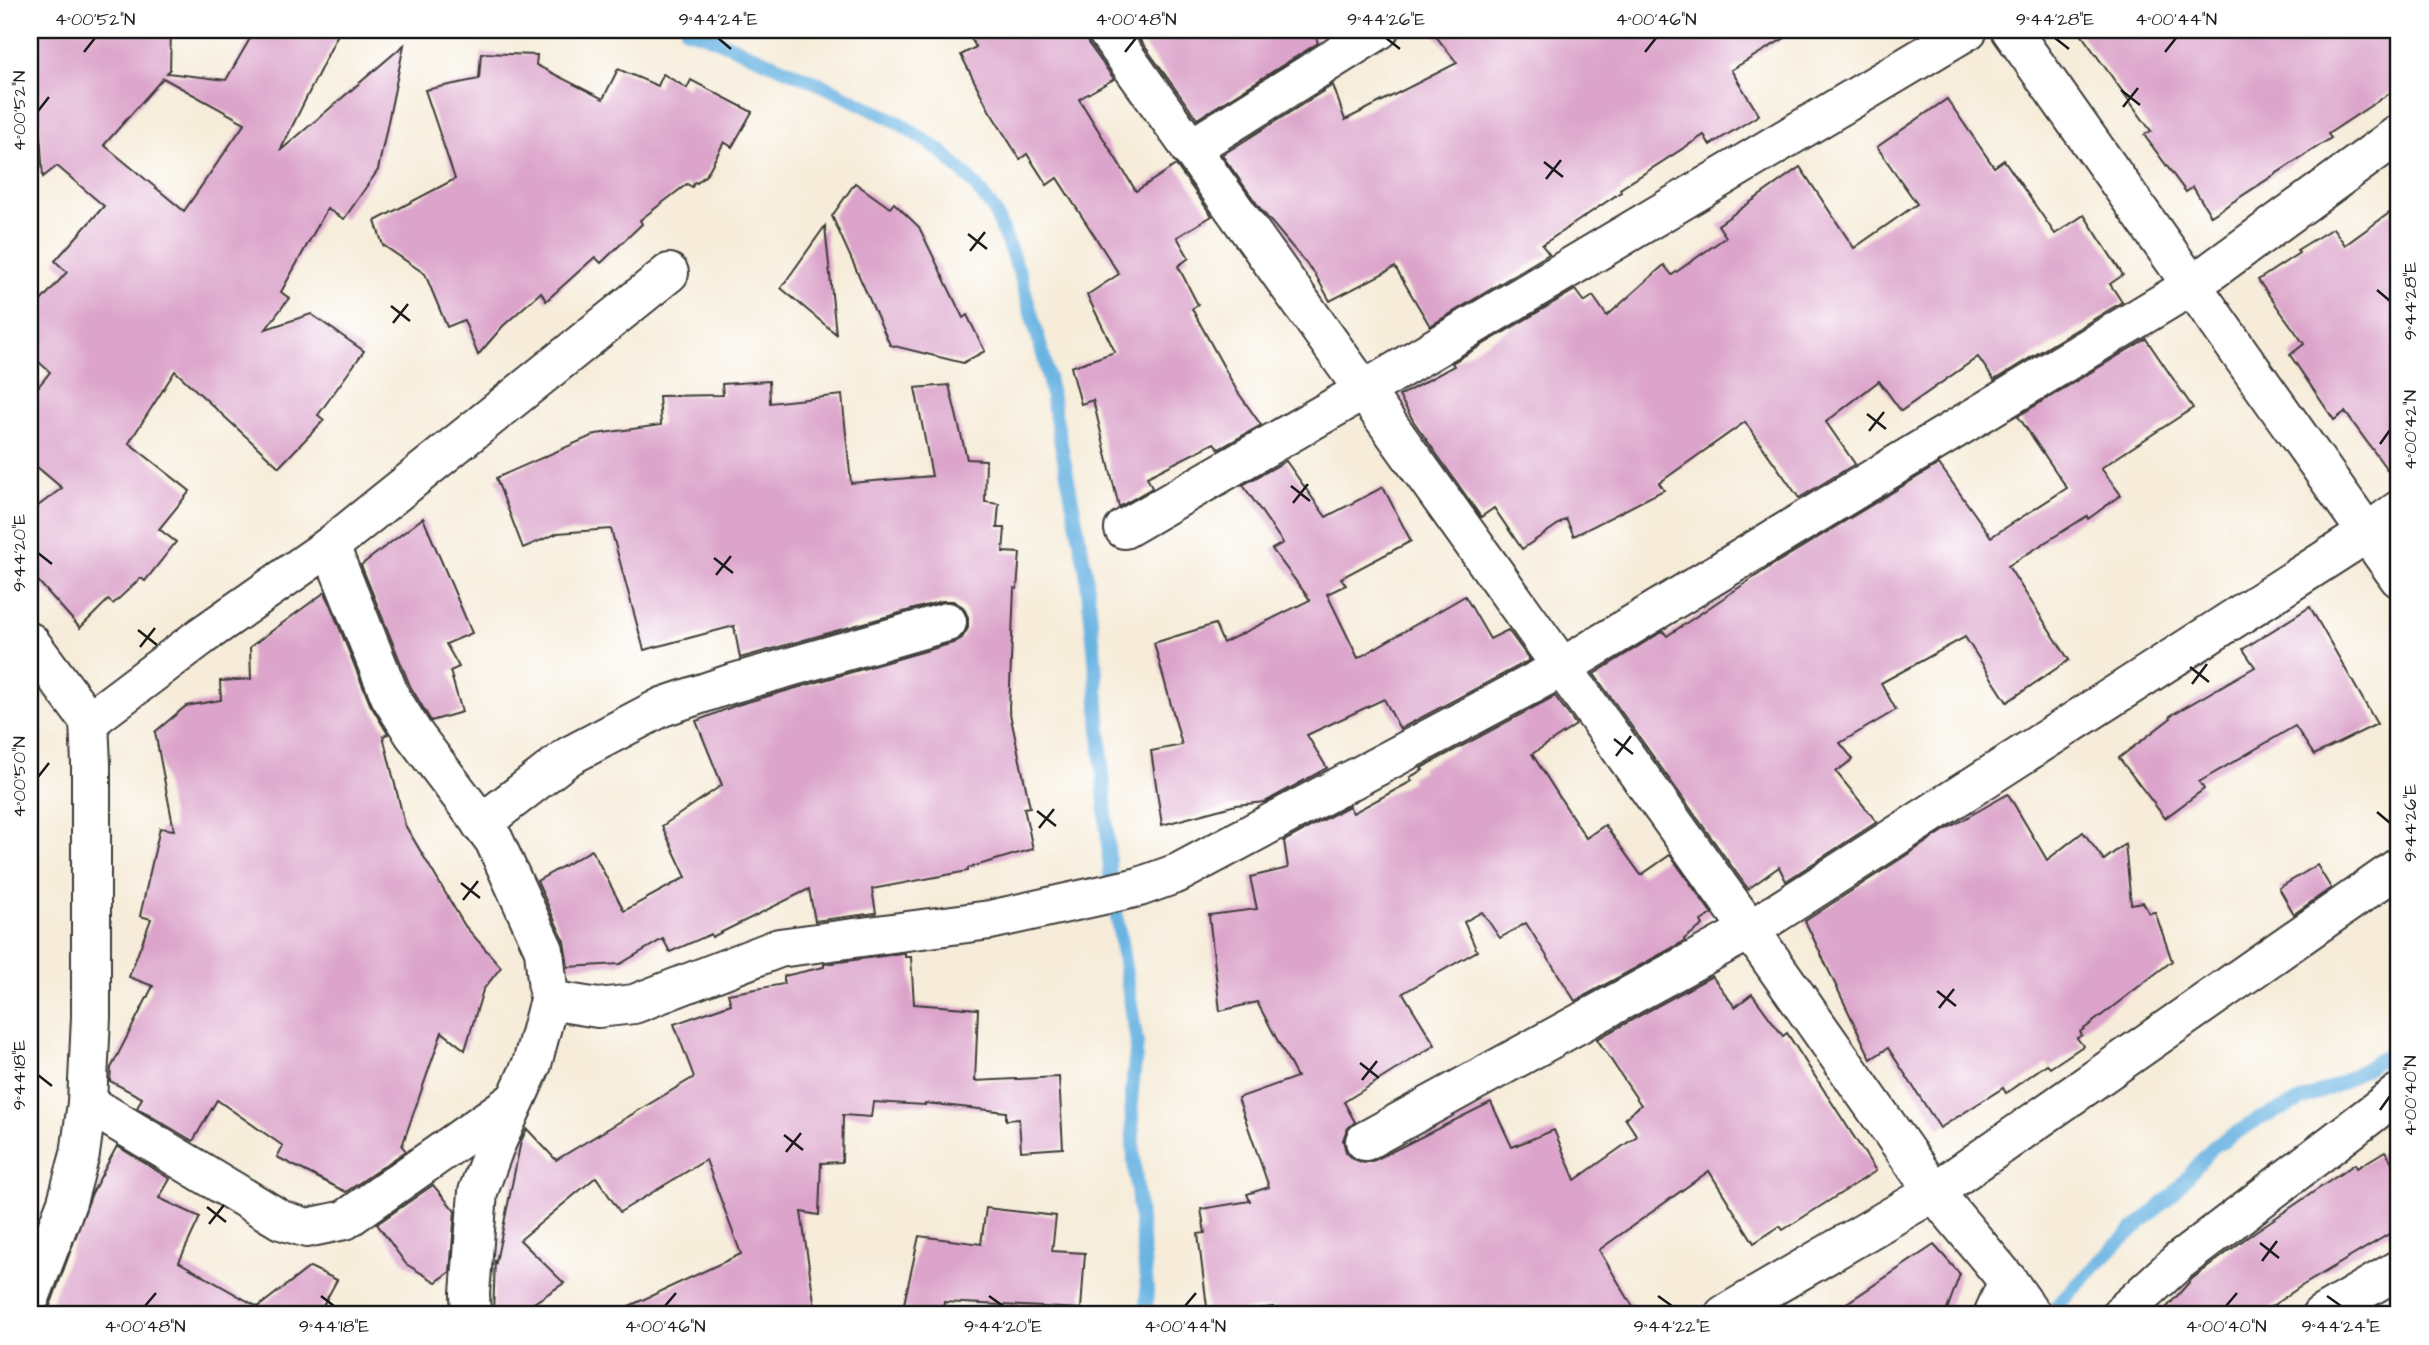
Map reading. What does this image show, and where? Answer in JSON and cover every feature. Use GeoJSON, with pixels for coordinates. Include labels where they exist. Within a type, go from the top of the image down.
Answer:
{"type":"FeatureCollection","features":[{"type":"Feature","properties":{"kind":"street"},"geometry":{"type":"LineString","coordinates":[[1106,30],[1750,930],[1934,1192],[2008,1281],[2032,1315]]}},
{"type":"Feature","properties":{"kind":"street"},"geometry":{"type":"LineString","coordinates":[[1190,149],[1379,30]]}},
{"type":"Feature","properties":{"kind":"street"},"geometry":{"type":"LineString","coordinates":[[1124,529],[1363,391],[1969,30]]}},
{"type":"Feature","properties":{"kind":"street"},"geometry":{"type":"LineString","coordinates":[[2011,30],[2399,578]]}},
{"type":"Feature","properties":{"kind":"street"},"geometry":{"type":"LineString","coordinates":[[548,1000],[598,1008],[634,1004],[779,948],[990,920],[1139,887],[1178,873],[1561,668],[2191,286],[2399,134]]}},
{"type":"Feature","properties":{"kind":"street"},"geometry":{"type":"LineString","coordinates":[[89,721],[203,635],[330,546],[669,273]]}},
{"type":"Feature","properties":{"kind":"street"},"geometry":{"type":"LineString","coordinates":[[1364,1141],[1750,930],[2399,510]]}},
{"type":"Feature","properties":{"kind":"street"},"geometry":{"type":"LineString","coordinates":[[330,546],[390,696],[412,733],[494,840],[544,950],[548,1000],[532,1064],[514,1101],[478,1192],[470,1293],[471,1315]]}},
{"type":"Feature","properties":{"kind":"street"},"geometry":{"type":"LineString","coordinates":[[481,824],[569,756],[662,707],[730,684],[947,622]]}},
{"type":"Feature","properties":{"kind":"street"},"geometry":{"type":"LineString","coordinates":[[30,642],[89,721],[91,764],[91,1017],[87,1103],[80,1154],[67,1202],[30,1298]]}},
{"type":"Feature","properties":{"kind":"street"},"geometry":{"type":"LineString","coordinates":[[1724,1315],[1934,1192],[2399,867]]}},
{"type":"Feature","properties":{"kind":"street"},"geometry":{"type":"LineString","coordinates":[[2119,1315],[2178,1262],[2399,1093]]}},
{"type":"Feature","properties":{"kind":"street"},"geometry":{"type":"LineString","coordinates":[[87,1103],[281,1220],[307,1228],[345,1220],[514,1101]]}},
{"type":"Feature","properties":{"kind":"street"},"geometry":{"type":"LineString","coordinates":[[2321,1315],[2399,1269]]}},
{"type":"Feature","properties":{"kind":"street"},"geometry":{"type":"LineString","coordinates":[[1993,1315],[2008,1281]]}},
{"type":"Feature","properties":{"kind":"building"},"geometry":{"type":"Polygon","coordinates":[[[33,30],[171,30],[170,70],[167,73],[226,80],[255,30],[340,30],[280,151],[404,45],[378,170],[344,219],[327,209],[281,292],[289,298],[266,329],[311,314],[364,351],[318,415],[324,420],[279,467],[175,371],[129,443],[190,491],[159,529],[176,542],[145,581],[141,578],[113,604],[108,600],[80,628],[30,572],[30,512],[62,488],[30,461],[30,397],[50,372],[30,354],[30,313],[67,272],[55,261],[104,206],[57,166],[43,177],[33,30]],[[163,78],[104,145],[184,211],[245,123],[163,78]]]}},
{"type":"Feature","properties":{"kind":"building"},"geometry":{"type":"Polygon","coordinates":[[[966,30],[1085,30],[1088,43],[1114,79],[1079,99],[1136,191],[1176,165],[1212,216],[1177,237],[1189,258],[1178,266],[1198,305],[1192,309],[1237,391],[1261,425],[1219,449],[1214,443],[1147,477],[1152,488],[1119,507],[1093,400],[1081,404],[1071,367],[1115,352],[1087,295],[1119,274],[1057,178],[1047,185],[1027,154],[1020,159],[989,110],[961,55],[976,47],[966,30]]]}},
{"type":"Feature","properties":{"kind":"building"},"geometry":{"type":"Polygon","coordinates":[[[1133,30],[1313,30],[1318,43],[1197,119],[1133,30]]]}},
{"type":"Feature","properties":{"kind":"building"},"geometry":{"type":"Polygon","coordinates":[[[1431,30],[1798,30],[1731,70],[1759,115],[1710,145],[1704,135],[1620,189],[1621,192],[1542,245],[1549,254],[1430,326],[1395,267],[1330,301],[1315,274],[1262,211],[1222,155],[1333,85],[1345,120],[1457,63],[1431,30]]]}},
{"type":"Feature","properties":{"kind":"building"},"geometry":{"type":"Polygon","coordinates":[[[2078,30],[2399,30],[2399,87],[2328,134],[2331,138],[2211,216],[2193,187],[2186,192],[2144,135],[2151,131],[2078,30]]]}},
{"type":"Feature","properties":{"kind":"building"},"geometry":{"type":"Polygon","coordinates":[[[481,53],[537,55],[536,65],[603,99],[618,69],[658,86],[663,74],[687,88],[691,80],[752,112],[732,147],[724,142],[707,174],[697,183],[692,187],[687,184],[640,220],[642,224],[601,263],[595,257],[546,301],[541,292],[503,326],[478,355],[464,320],[447,327],[425,274],[383,245],[375,221],[455,179],[425,90],[479,79],[481,53]]]}},
{"type":"Feature","properties":{"kind":"building"},"geometry":{"type":"Polygon","coordinates":[[[1947,99],[1994,167],[2004,160],[2055,234],[2084,215],[2123,275],[2110,284],[2122,302],[1994,380],[1978,357],[1901,411],[1879,381],[1826,422],[1855,464],[1799,498],[1745,422],[1659,483],[1664,490],[1574,536],[1566,519],[1522,549],[1494,508],[1481,517],[1414,422],[1399,396],[1454,366],[1452,363],[1575,290],[1584,302],[1593,296],[1607,316],[1664,265],[1672,275],[1726,237],[1718,225],[1800,167],[1854,248],[1917,204],[1877,147],[1947,99]]]}},
{"type":"Feature","properties":{"kind":"building"},"geometry":{"type":"Polygon","coordinates":[[[855,183],[890,208],[894,203],[919,227],[963,318],[967,315],[985,351],[963,363],[890,345],[832,216],[855,183]]]}},
{"type":"Feature","properties":{"kind":"building"},"geometry":{"type":"Polygon","coordinates":[[[2399,206],[2399,486],[2345,412],[2334,420],[2290,355],[2304,344],[2258,280],[2299,253],[2297,250],[2333,228],[2345,245],[2399,206]]]}},
{"type":"Feature","properties":{"kind":"building"},"geometry":{"type":"Polygon","coordinates":[[[825,226],[836,334],[781,288],[825,226]]]}},
{"type":"Feature","properties":{"kind":"building"},"geometry":{"type":"Polygon","coordinates":[[[2146,339],[2193,408],[2101,468],[2121,495],[2088,519],[2087,516],[2008,566],[2069,660],[2007,702],[1965,637],[1881,683],[1896,710],[1840,743],[1853,759],[1836,772],[1877,822],[1786,881],[1779,867],[1748,889],[1594,674],[1663,631],[1667,636],[1771,566],[1939,464],[1991,537],[2067,488],[2018,416],[2146,339]]]}},
{"type":"Feature","properties":{"kind":"building"},"geometry":{"type":"Polygon","coordinates":[[[769,381],[770,403],[842,395],[851,483],[932,476],[915,388],[949,385],[967,459],[986,460],[985,502],[999,504],[997,528],[1005,528],[1003,552],[1020,553],[1017,589],[1014,588],[1009,709],[1030,807],[1024,808],[1033,849],[968,868],[968,871],[872,889],[876,913],[815,921],[809,889],[712,937],[711,934],[670,952],[663,939],[620,964],[568,967],[564,941],[537,881],[592,850],[624,911],[686,877],[662,826],[722,785],[696,721],[737,705],[953,643],[962,638],[968,628],[968,617],[963,607],[953,601],[942,601],[740,658],[734,626],[644,650],[611,529],[558,533],[523,548],[496,478],[596,434],[661,425],[659,396],[723,395],[722,384],[769,381]]]}},
{"type":"Feature","properties":{"kind":"building"},"geometry":{"type":"Polygon","coordinates":[[[1286,461],[1326,517],[1383,487],[1411,541],[1341,578],[1346,585],[1327,594],[1358,658],[1465,596],[1490,639],[1508,630],[1530,660],[1400,729],[1384,699],[1307,735],[1327,768],[1265,802],[1236,805],[1162,825],[1151,751],[1182,745],[1154,643],[1215,624],[1223,643],[1310,600],[1272,549],[1283,543],[1243,485],[1286,461]]]}},
{"type":"Feature","properties":{"kind":"building"},"geometry":{"type":"Polygon","coordinates":[[[423,518],[472,633],[446,644],[459,667],[450,671],[462,712],[431,721],[410,686],[361,565],[423,518]]]}},
{"type":"Feature","properties":{"kind":"building"},"geometry":{"type":"Polygon","coordinates":[[[325,592],[370,704],[388,734],[383,736],[405,825],[465,926],[501,967],[483,990],[465,1050],[442,1032],[402,1146],[406,1151],[346,1192],[277,1157],[283,1146],[217,1100],[193,1141],[137,1108],[142,1098],[110,1081],[111,1068],[153,986],[129,977],[151,919],[140,916],[160,828],[174,830],[155,732],[186,706],[221,700],[220,681],[251,679],[250,647],[325,592]]]}},
{"type":"Feature","properties":{"kind":"building"},"geometry":{"type":"Polygon","coordinates":[[[2310,607],[2377,724],[2314,755],[2295,726],[2199,782],[2204,789],[2165,818],[2119,758],[2171,718],[2170,716],[2255,667],[2243,649],[2310,607]]]}},
{"type":"Feature","properties":{"kind":"building"},"geometry":{"type":"Polygon","coordinates":[[[1555,696],[1576,725],[1532,754],[1586,838],[1605,825],[1641,875],[1670,855],[1712,914],[1701,921],[1703,925],[1684,939],[1685,941],[1575,1001],[1526,923],[1500,938],[1482,912],[1464,922],[1477,951],[1403,993],[1435,1045],[1344,1102],[1355,1122],[1347,1129],[1343,1140],[1346,1152],[1353,1159],[1364,1163],[1375,1160],[1491,1102],[1512,1147],[1554,1130],[1575,1180],[1637,1136],[1625,1118],[1641,1105],[1597,1039],[1712,976],[1735,1007],[1752,994],[1783,1036],[1787,1033],[1876,1171],[1783,1230],[1780,1226],[1754,1243],[1709,1171],[1599,1250],[1638,1315],[1275,1315],[1273,1307],[1208,1315],[1198,1234],[1205,1233],[1201,1209],[1250,1201],[1247,1194],[1269,1187],[1238,1098],[1297,1077],[1257,1002],[1220,1011],[1209,915],[1257,909],[1250,877],[1288,868],[1284,841],[1349,806],[1353,813],[1412,781],[1410,777],[1423,770],[1421,768],[1555,696]]]}},
{"type":"Feature","properties":{"kind":"building"},"geometry":{"type":"Polygon","coordinates":[[[2008,794],[2047,860],[2083,832],[2104,860],[2125,844],[2131,904],[2143,902],[2149,913],[2155,912],[2172,961],[2080,1032],[2082,1035],[2077,1038],[2083,1046],[2050,1068],[2047,1064],[2006,1093],[2003,1088],[1940,1128],[1888,1048],[1871,1059],[1805,921],[1945,830],[2008,794]]]}},
{"type":"Feature","properties":{"kind":"building"},"geometry":{"type":"Polygon","coordinates":[[[2317,865],[2331,888],[2294,914],[2279,888],[2317,865]]]}},
{"type":"Feature","properties":{"kind":"building"},"geometry":{"type":"Polygon","coordinates":[[[905,953],[905,957],[911,957],[914,1004],[978,1009],[975,1081],[1059,1077],[1063,1148],[1021,1151],[1019,1119],[1006,1120],[1006,1112],[925,1103],[873,1102],[871,1117],[843,1115],[842,1162],[821,1163],[819,1215],[801,1212],[816,1315],[610,1315],[741,1254],[706,1160],[620,1212],[596,1177],[520,1240],[564,1283],[531,1305],[540,1315],[493,1315],[495,1260],[496,1262],[521,1141],[527,1129],[556,1160],[694,1077],[674,1024],[731,1004],[728,994],[784,984],[784,976],[824,967],[824,964],[905,953]]]}},
{"type":"Feature","properties":{"kind":"building"},"geometry":{"type":"Polygon","coordinates":[[[117,1146],[170,1179],[159,1198],[200,1217],[179,1262],[258,1307],[310,1267],[337,1280],[318,1315],[43,1315],[50,1306],[92,1193],[117,1146]]]}},
{"type":"Feature","properties":{"kind":"building"},"geometry":{"type":"Polygon","coordinates":[[[2385,1151],[2399,1173],[2399,1228],[2300,1287],[2259,1315],[2160,1315],[2192,1279],[2253,1233],[2355,1164],[2357,1168],[2385,1151]]]}},
{"type":"Feature","properties":{"kind":"building"},"geometry":{"type":"Polygon","coordinates":[[[433,1185],[455,1211],[450,1272],[436,1282],[406,1264],[377,1224],[433,1185]]]}},
{"type":"Feature","properties":{"kind":"building"},"geometry":{"type":"Polygon","coordinates":[[[986,1208],[1056,1216],[1052,1251],[1085,1253],[1081,1309],[944,1302],[942,1315],[903,1308],[919,1236],[981,1244],[986,1208]]]}},
{"type":"Feature","properties":{"kind":"building"},"geometry":{"type":"Polygon","coordinates":[[[1934,1245],[1960,1274],[1945,1315],[1829,1315],[1934,1245]]]}},
{"type":"Feature","properties":{"kind":"waterway"},"geometry":{"type":"LineString","coordinates":[[687,30],[705,35],[822,85],[898,122],[942,152],[970,179],[994,210],[1020,274],[1045,362],[1086,572],[1110,874],[1137,1043],[1131,1099],[1134,1161],[1147,1287],[1146,1315]]}},
{"type":"Feature","properties":{"kind":"waterway"},"geometry":{"type":"LineString","coordinates":[[2048,1315],[2116,1245],[2172,1195],[2213,1147],[2257,1120],[2341,1083],[2399,1048]]}}]}
